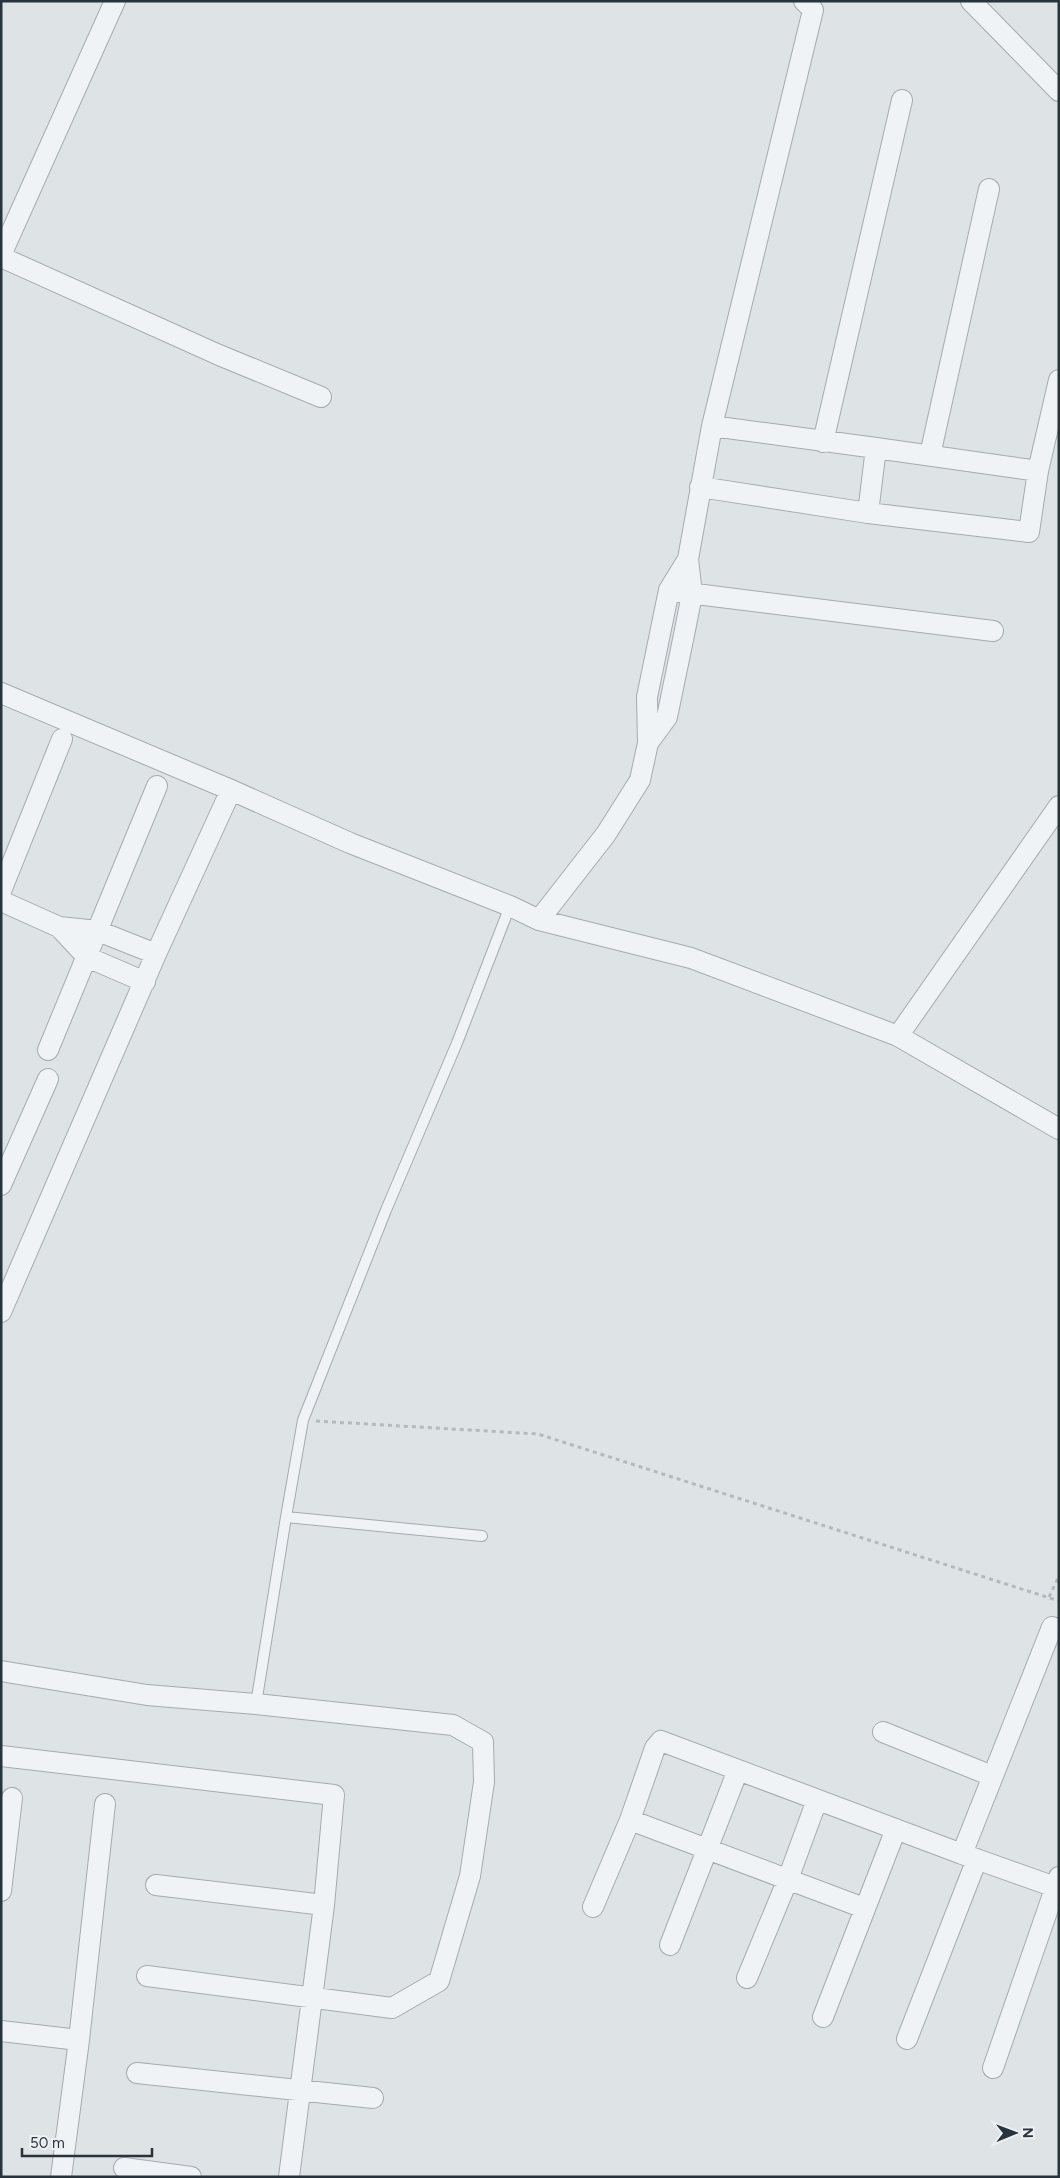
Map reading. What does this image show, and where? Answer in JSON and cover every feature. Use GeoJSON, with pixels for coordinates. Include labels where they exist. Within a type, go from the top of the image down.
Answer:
{"type":"FeatureCollection","features":[{"type":"Feature","properties":{"kind":"street"},"geometry":{"type":"LineString","coordinates":[[115,1],[1,256],[219,355],[321,397]]}},
{"type":"Feature","properties":{"kind":"street"},"geometry":{"type":"LineString","coordinates":[[648,742],[667,717],[692,594],[688,559],[700,487],[712,426],[813,10],[804,1]]}},
{"type":"Feature","properties":{"kind":"street"},"geometry":{"type":"LineString","coordinates":[[971,1],[1059,90]]}},
{"type":"Feature","properties":{"kind":"street"},"geometry":{"type":"LineString","coordinates":[[823,442],[902,100]]}},
{"type":"Feature","properties":{"kind":"street"},"geometry":{"type":"LineString","coordinates":[[930,455],[989,189]]}},
{"type":"Feature","properties":{"kind":"street"},"geometry":{"type":"LineString","coordinates":[[700,487],[868,513],[1029,532],[1038,471],[1059,380]]}},
{"type":"Feature","properties":{"kind":"street"},"geometry":{"type":"LineString","coordinates":[[712,426],[1038,471]]}},
{"type":"Feature","properties":{"kind":"street"},"geometry":{"type":"LineString","coordinates":[[868,513],[876,448]]}},
{"type":"Feature","properties":{"kind":"street"},"geometry":{"type":"LineString","coordinates":[[539,920],[606,834],[640,780],[648,742],[647,698],[669,590],[688,559]]}},
{"type":"Feature","properties":{"kind":"street"},"geometry":{"type":"LineString","coordinates":[[669,590],[993,631]]}},
{"type":"Feature","properties":{"kind":"street"},"geometry":{"type":"LineString","coordinates":[[1,693],[350,842],[510,906],[539,920],[691,958],[898,1036],[1059,1129]]}},
{"type":"Feature","properties":{"kind":"street"},"geometry":{"type":"LineString","coordinates":[[1,891],[62,739]]}},
{"type":"Feature","properties":{"kind":"street"},"geometry":{"type":"LineString","coordinates":[[48,1050],[157,786]]}},
{"type":"Feature","properties":{"kind":"street"},"geometry":{"type":"LineString","coordinates":[[2,1307],[8,1281],[231,790]]}},
{"type":"Feature","properties":{"kind":"street"},"geometry":{"type":"LineString","coordinates":[[898,1036],[1059,806]]}},
{"type":"Feature","properties":{"kind":"street"},"geometry":{"type":"LineString","coordinates":[[1,901],[59,927],[98,931],[156,954]]}},
{"type":"Feature","properties":{"kind":"street"},"geometry":{"type":"LineString","coordinates":[[59,927],[86,957],[145,982]]}},
{"type":"Feature","properties":{"kind":"street"},"geometry":{"type":"LineString","coordinates":[[1,1185],[48,1079]]}},
{"type":"Feature","properties":{"kind":"street"},"geometry":{"type":"LineString","coordinates":[[907,2039],[970,1857],[992,1776],[1052,1627]]}},
{"type":"Feature","properties":{"kind":"street"},"geometry":{"type":"LineString","coordinates":[[1,1672],[147,1695],[256,1704],[453,1725],[483,1742],[484,1782],[470,1876],[439,1981],[392,2008],[147,1976]]}},
{"type":"Feature","properties":{"kind":"street"},"geometry":{"type":"LineString","coordinates":[[882,1732],[992,1776]]}},
{"type":"Feature","properties":{"kind":"street"},"geometry":{"type":"LineString","coordinates":[[593,1907],[630,1820],[655,1748],[661,1741],[970,1857],[1057,1882],[993,2068]]}},
{"type":"Feature","properties":{"kind":"street"},"geometry":{"type":"LineString","coordinates":[[1,1756],[334,1795],[324,1905],[289,2177]]}},
{"type":"Feature","properties":{"kind":"street"},"geometry":{"type":"LineString","coordinates":[[670,1945],[738,1770]]}},
{"type":"Feature","properties":{"kind":"street"},"geometry":{"type":"LineString","coordinates":[[1,1891],[12,1798]]}},
{"type":"Feature","properties":{"kind":"street"},"geometry":{"type":"LineString","coordinates":[[747,1978],[788,1879],[817,1800]]}},
{"type":"Feature","properties":{"kind":"street"},"geometry":{"type":"LineString","coordinates":[[61,2177],[79,2040],[105,1804]]}},
{"type":"Feature","properties":{"kind":"street"},"geometry":{"type":"LineString","coordinates":[[630,1820],[864,1908]]}},
{"type":"Feature","properties":{"kind":"street"},"geometry":{"type":"LineString","coordinates":[[823,2017],[896,1829]]}},
{"type":"Feature","properties":{"kind":"street"},"geometry":{"type":"LineString","coordinates":[[156,1885],[324,1905]]}},
{"type":"Feature","properties":{"kind":"street"},"geometry":{"type":"LineString","coordinates":[[1,2031],[79,2040]]}},
{"type":"Feature","properties":{"kind":"street"},"geometry":{"type":"LineString","coordinates":[[136,2073],[373,2098]]}},
{"type":"Feature","properties":{"kind":"street"},"geometry":{"type":"LineString","coordinates":[[124,2168],[191,2177]]}},
{"type":"Feature","properties":{"kind":"lane"},"geometry":{"type":"LineString","coordinates":[[256,1704],[303,1420],[386,1210],[457,1043],[510,906]]}},
{"type":"Feature","properties":{"kind":"lane"},"geometry":{"type":"LineString","coordinates":[[286,1517],[482,1536]]}},
{"type":"Feature","properties":{"kind":"path"},"geometry":{"type":"LineString","coordinates":[[303,1420],[538,1434],[1059,1601]]}},
{"type":"Feature","properties":{"kind":"path"},"geometry":{"type":"LineString","coordinates":[[1048,1597],[1059,1576]]}}]}
